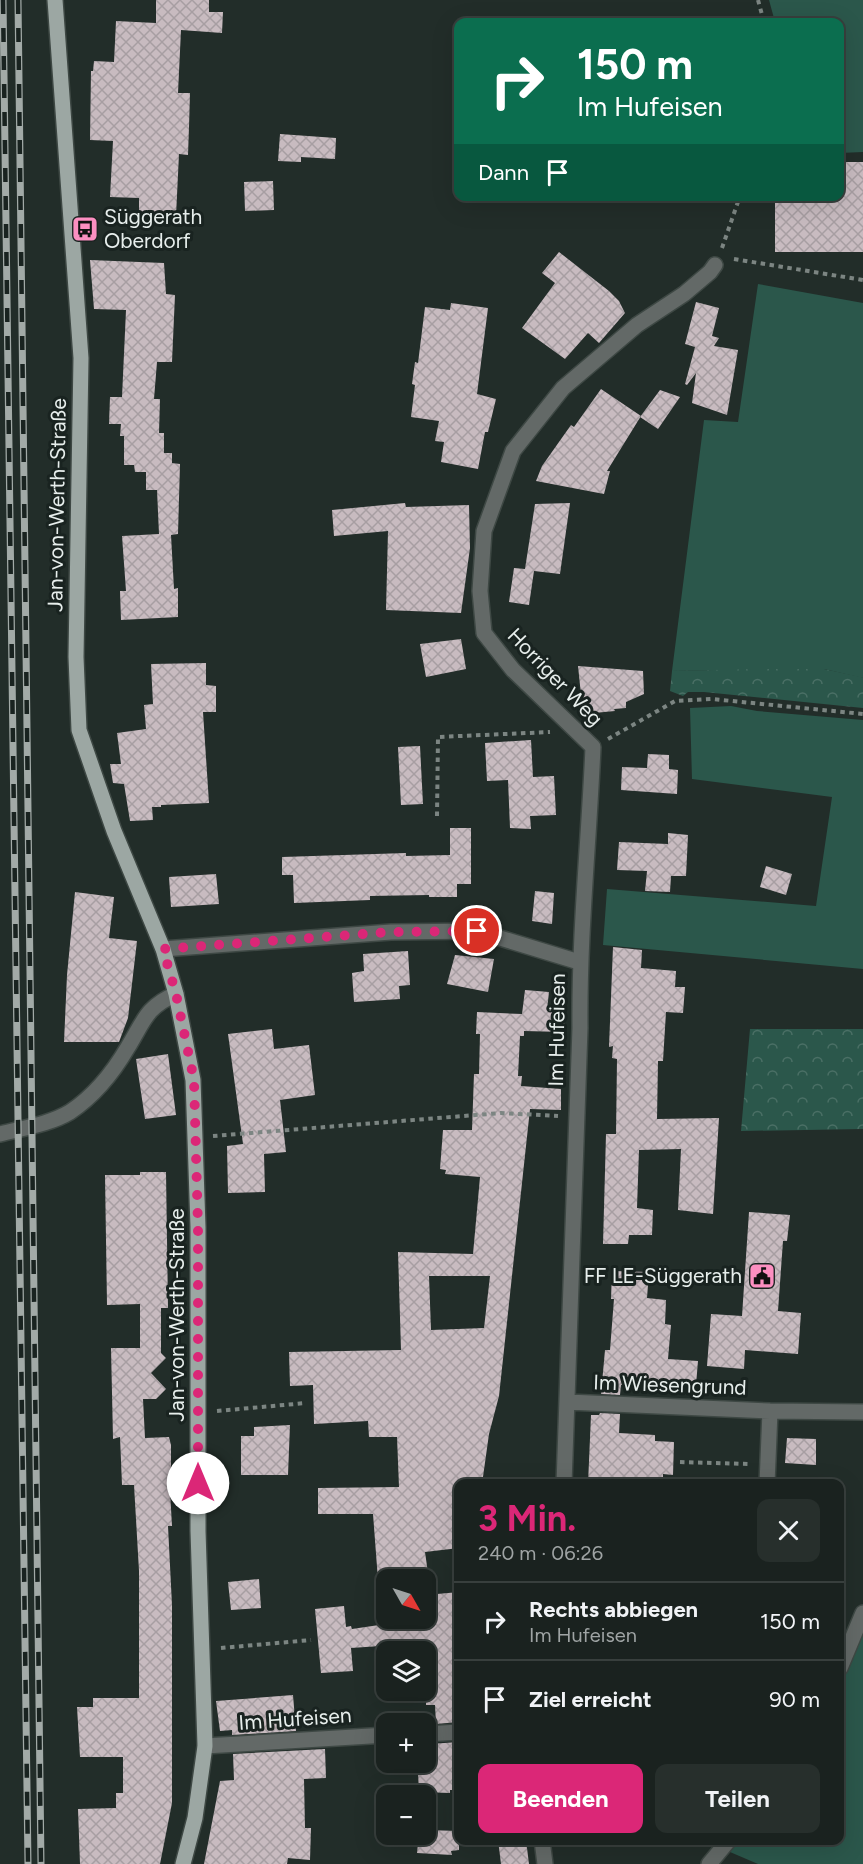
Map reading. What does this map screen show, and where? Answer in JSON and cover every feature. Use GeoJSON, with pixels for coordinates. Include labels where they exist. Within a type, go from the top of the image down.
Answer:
{"type":"FeatureCollection","features":[{"type":"Feature","properties":{"kind":"main road","name":"Jan-von-Werth-Straße"},"geometry":{"type":"LineString","coordinates":[[55,0],[81,358],[76,657],[79,730],[114,831],[163,949],[176,994],[194,1080],[198,1227],[198,1531],[205,1746],[195,1818],[183,1864]]}},
{"type":"Feature","properties":{"kind":"street","name":"Horriger Weg"},"geometry":{"type":"LineString","coordinates":[[579,962],[590,834],[593,747],[513,670],[484,633],[480,591],[484,531],[513,451],[563,388],[637,325],[684,294],[710,272],[717,261]]}},
{"type":"Feature","properties":{"kind":"street","name":"Im Hufeisen"},"geometry":{"type":"LineString","coordinates":[[163,949],[391,932],[477,931],[579,962],[577,1117],[564,1479]]}},
{"type":"Feature","properties":{"kind":"street"},"geometry":{"type":"LineString","coordinates":[[0,1134],[54,1120],[70,1112],[102,1083],[119,1061],[148,1011],[161,1000],[176,994]]}},
{"type":"Feature","properties":{"kind":"street","name":"Im Wiesengrund"},"geometry":{"type":"LineString","coordinates":[[568,1402],[770,1411],[863,1412]]}},
{"type":"Feature","properties":{"kind":"street","name":"Im Wiesengrund"},"geometry":{"type":"LineString","coordinates":[[767,1479],[770,1411]]}},
{"type":"Feature","properties":{"kind":"street"},"geometry":{"type":"LineString","coordinates":[[844,1658],[863,1613]]}},
{"type":"Feature","properties":{"kind":"street"},"geometry":{"type":"LineString","coordinates":[[436,1733],[454,1732]]}},
{"type":"Feature","properties":{"kind":"street","name":"Im Hufeisen"},"geometry":{"type":"LineString","coordinates":[[205,1746],[376,1736]]}},
{"type":"Feature","properties":{"kind":"street"},"geometry":{"type":"LineString","coordinates":[[543,1845],[545,1864]]}},
{"type":"Feature","properties":{"kind":"street"},"geometry":{"type":"LineString","coordinates":[[709,1864],[725,1845]]}},
{"type":"Feature","properties":{"kind":"path"},"geometry":{"type":"LineString","coordinates":[[758,0],[763,18]]}},
{"type":"Feature","properties":{"kind":"path"},"geometry":{"type":"LineString","coordinates":[[738,201],[717,261],[863,280]]}},
{"type":"Feature","properties":{"kind":"path"},"geometry":{"type":"LineString","coordinates":[[593,747],[675,701],[712,699],[863,714]]}},
{"type":"Feature","properties":{"kind":"path"},"geometry":{"type":"LineString","coordinates":[[436,816],[438,737],[553,732],[565,720]]}},
{"type":"Feature","properties":{"kind":"path"},"geometry":{"type":"LineString","coordinates":[[195,1137],[501,1113],[577,1117]]}},
{"type":"Feature","properties":{"kind":"path"},"geometry":{"type":"LineString","coordinates":[[198,1412],[306,1403]]}},
{"type":"Feature","properties":{"kind":"path"},"geometry":{"type":"LineString","coordinates":[[680,1462],[768,1464]]}},
{"type":"Feature","properties":{"kind":"path"},"geometry":{"type":"LineString","coordinates":[[202,1650],[311,1640]]}},
{"type":"Feature","properties":{"kind":"green space"},"geometry":{"type":"Polygon","coordinates":[[[769,0],[863,0],[863,152],[844,153],[844,18],[774,18],[769,0]]]}},
{"type":"Feature","properties":{"kind":"green space"},"geometry":{"type":"Polygon","coordinates":[[[758,284],[863,303],[863,678],[824,669],[672,671],[704,420],[738,422],[758,284]]]}},
{"type":"Feature","properties":{"kind":"green space"},"geometry":{"type":"Polygon","coordinates":[[[824,669],[861,677],[863,678],[863,708],[704,692],[688,692],[683,696],[670,691],[672,671],[824,669]]]}},
{"type":"Feature","properties":{"kind":"green space"},"geometry":{"type":"Polygon","coordinates":[[[731,706],[757,711],[863,720],[863,969],[603,945],[607,889],[816,906],[832,797],[692,779],[690,708],[731,706]]]}},
{"type":"Feature","properties":{"kind":"green space"},"geometry":{"type":"Polygon","coordinates":[[[750,1029],[863,1029],[863,1129],[741,1131],[750,1029]]]}},
{"type":"Feature","properties":{"kind":"green space"},"geometry":{"type":"Polygon","coordinates":[[[863,1635],[863,1864],[758,1864],[730,1852],[735,1845],[844,1845],[844,1677],[863,1635]]]}},
{"type":"Feature","properties":{"kind":"building"},"geometry":{"type":"Polygon","coordinates":[[[156,0],[209,0],[209,12],[223,12],[222,33],[181,30],[178,93],[190,93],[188,155],[179,154],[176,216],[139,214],[139,198],[110,197],[113,141],[90,140],[91,71],[93,71],[94,61],[114,62],[116,21],[156,23],[156,0]]]}},
{"type":"Feature","properties":{"kind":"building"},"geometry":{"type":"Polygon","coordinates":[[[280,134],[336,138],[335,159],[301,157],[301,162],[278,161],[280,134]]]}},
{"type":"Feature","properties":{"kind":"building"},"geometry":{"type":"Polygon","coordinates":[[[844,162],[863,162],[863,252],[775,252],[775,201],[844,201],[844,162]]]}},
{"type":"Feature","properties":{"kind":"building"},"geometry":{"type":"Polygon","coordinates":[[[273,181],[274,210],[245,211],[244,182],[273,181]]]}},
{"type":"Feature","properties":{"kind":"building"},"geometry":{"type":"Polygon","coordinates":[[[559,252],[609,291],[619,301],[625,313],[599,343],[588,333],[565,359],[522,328],[555,283],[542,273],[559,252]]]}},
{"type":"Feature","properties":{"kind":"building"},"geometry":{"type":"Polygon","coordinates":[[[90,260],[164,263],[166,294],[175,295],[172,362],[157,362],[154,399],[160,399],[159,433],[164,433],[164,453],[172,453],[172,463],[180,464],[178,534],[171,535],[174,589],[178,588],[178,617],[121,620],[120,591],[126,591],[122,536],[159,534],[157,490],[146,490],[146,472],[135,472],[134,465],[124,465],[124,436],[120,436],[121,424],[109,424],[110,397],[122,397],[126,310],[94,309],[90,260]]]}},
{"type":"Feature","properties":{"kind":"building"},"geometry":{"type":"Polygon","coordinates":[[[696,302],[719,308],[712,336],[719,338],[714,346],[738,350],[727,415],[692,403],[696,373],[687,385],[685,384],[695,347],[685,344],[696,302]]]}},
{"type":"Feature","properties":{"kind":"building"},"geometry":{"type":"Polygon","coordinates":[[[451,303],[488,308],[477,394],[496,399],[488,432],[485,432],[478,469],[441,462],[444,442],[435,441],[439,421],[411,417],[415,385],[412,384],[415,362],[418,363],[425,307],[450,310],[451,303]]]}},
{"type":"Feature","properties":{"kind":"building"},"geometry":{"type":"Polygon","coordinates":[[[601,389],[641,416],[607,471],[610,471],[604,494],[536,481],[542,466],[571,425],[574,427],[601,389]]]}},
{"type":"Feature","properties":{"kind":"building"},"geometry":{"type":"Polygon","coordinates":[[[660,390],[680,397],[658,429],[640,417],[660,390]]]}},
{"type":"Feature","properties":{"kind":"building"},"geometry":{"type":"Polygon","coordinates":[[[405,503],[406,507],[469,505],[470,548],[461,613],[386,610],[388,531],[334,536],[332,510],[405,503]]]}},
{"type":"Feature","properties":{"kind":"building"},"geometry":{"type":"Polygon","coordinates":[[[570,503],[560,574],[534,571],[529,605],[509,602],[514,568],[525,569],[535,504],[570,503]]]}},
{"type":"Feature","properties":{"kind":"building"},"geometry":{"type":"Polygon","coordinates":[[[461,639],[466,669],[426,677],[420,644],[461,639]]]}},
{"type":"Feature","properties":{"kind":"building"},"geometry":{"type":"Polygon","coordinates":[[[206,663],[206,685],[216,686],[216,712],[203,712],[209,803],[152,807],[153,820],[130,821],[124,784],[113,783],[110,764],[121,764],[117,733],[146,729],[144,705],[153,704],[151,664],[206,663]]]}},
{"type":"Feature","properties":{"kind":"building"},"geometry":{"type":"Polygon","coordinates":[[[578,666],[643,671],[644,694],[626,702],[626,708],[583,714],[578,666]]]}},
{"type":"Feature","properties":{"kind":"building"},"geometry":{"type":"Polygon","coordinates":[[[531,740],[533,777],[554,776],[556,815],[530,816],[531,829],[510,828],[508,780],[487,781],[485,743],[531,740]]]}},
{"type":"Feature","properties":{"kind":"building"},"geometry":{"type":"Polygon","coordinates":[[[420,746],[423,804],[401,805],[398,747],[420,746]]]}},
{"type":"Feature","properties":{"kind":"building"},"geometry":{"type":"Polygon","coordinates":[[[648,754],[669,755],[669,769],[678,770],[677,794],[621,790],[622,767],[647,768],[648,754]]]}},
{"type":"Feature","properties":{"kind":"building"},"geometry":{"type":"Polygon","coordinates":[[[450,828],[471,828],[471,884],[457,884],[457,897],[370,896],[370,900],[294,903],[293,875],[282,875],[282,857],[406,853],[406,856],[450,855],[450,828]]]}},
{"type":"Feature","properties":{"kind":"building"},"geometry":{"type":"Polygon","coordinates":[[[668,833],[688,835],[686,876],[671,876],[670,892],[645,891],[647,871],[617,870],[619,842],[668,844],[668,833]]]}},
{"type":"Feature","properties":{"kind":"building"},"geometry":{"type":"Polygon","coordinates":[[[766,866],[792,874],[786,895],[760,887],[766,866]]]}},
{"type":"Feature","properties":{"kind":"building"},"geometry":{"type":"Polygon","coordinates":[[[216,874],[219,904],[171,907],[169,877],[216,874]]]}},
{"type":"Feature","properties":{"kind":"building"},"geometry":{"type":"Polygon","coordinates":[[[535,891],[554,893],[552,924],[532,921],[535,891]]]}},
{"type":"Feature","properties":{"kind":"building"},"geometry":{"type":"Polygon","coordinates":[[[75,892],[114,897],[109,938],[137,941],[128,1018],[119,1042],[64,1042],[67,975],[75,892]]]}},
{"type":"Feature","properties":{"kind":"building"},"geometry":{"type":"Polygon","coordinates":[[[613,947],[642,950],[641,968],[676,971],[675,987],[685,987],[683,1013],[666,1012],[663,1061],[658,1061],[657,1119],[719,1118],[713,1214],[678,1210],[681,1149],[639,1150],[637,1208],[653,1210],[652,1235],[629,1235],[628,1244],[603,1244],[606,1134],[616,1134],[617,1059],[612,1058],[613,1046],[609,1047],[613,947]]]}},
{"type":"Feature","properties":{"kind":"building"},"geometry":{"type":"Polygon","coordinates":[[[408,951],[410,985],[399,986],[400,999],[354,1002],[352,973],[364,971],[363,954],[408,951]]]}},
{"type":"Feature","properties":{"kind":"building"},"geometry":{"type":"Polygon","coordinates":[[[455,955],[494,959],[488,992],[447,984],[455,955]]]}},
{"type":"Feature","properties":{"kind":"building"},"geometry":{"type":"Polygon","coordinates":[[[525,990],[549,992],[547,1010],[565,1011],[564,1032],[524,1031],[524,1036],[520,1036],[518,1076],[522,1076],[521,1086],[561,1089],[561,1110],[530,1109],[499,1396],[489,1434],[483,1479],[454,1479],[454,1549],[425,1552],[427,1569],[377,1569],[373,1514],[318,1514],[318,1488],[399,1487],[397,1437],[369,1437],[368,1421],[314,1424],[313,1385],[290,1386],[289,1352],[401,1350],[398,1252],[473,1254],[480,1177],[445,1174],[446,1170],[440,1169],[443,1130],[472,1130],[474,1074],[479,1074],[480,1034],[476,1034],[477,1012],[522,1014],[525,990]],[[429,1276],[431,1330],[484,1328],[490,1276],[429,1276]]]}},
{"type":"Feature","properties":{"kind":"building"},"geometry":{"type":"Polygon","coordinates":[[[272,1029],[274,1049],[309,1045],[315,1095],[280,1100],[286,1152],[264,1154],[265,1192],[228,1193],[227,1146],[243,1144],[228,1034],[272,1029]]]}},
{"type":"Feature","properties":{"kind":"building"},"geometry":{"type":"Polygon","coordinates":[[[168,1054],[176,1115],[145,1119],[136,1059],[168,1054]]]}},
{"type":"Feature","properties":{"kind":"building"},"geometry":{"type":"Polygon","coordinates":[[[140,1172],[166,1172],[168,1308],[161,1308],[161,1353],[166,1358],[151,1373],[166,1389],[156,1399],[143,1399],[145,1438],[169,1437],[171,1445],[171,1473],[169,1473],[172,1526],[168,1526],[172,1605],[172,1803],[160,1864],[80,1864],[78,1809],[116,1808],[116,1793],[123,1793],[123,1757],[80,1757],[77,1707],[93,1707],[93,1698],[139,1698],[139,1571],[134,1485],[122,1485],[120,1437],[113,1439],[111,1348],[140,1348],[140,1304],[107,1305],[105,1175],[140,1175],[140,1172]]]}},
{"type":"Feature","properties":{"kind":"building","name":"FF LE-Süggerath"},"geometry":{"type":"Polygon","coordinates":[[[749,1212],[790,1215],[787,1241],[783,1241],[778,1311],[801,1313],[798,1354],[745,1350],[744,1369],[707,1366],[711,1314],[742,1316],[749,1212]]]}},
{"type":"Feature","properties":{"kind":"building"},"geometry":{"type":"Polygon","coordinates":[[[612,1271],[649,1272],[647,1298],[666,1300],[665,1324],[671,1325],[668,1359],[698,1361],[696,1385],[653,1381],[653,1385],[621,1385],[620,1395],[601,1394],[605,1350],[610,1350],[614,1299],[611,1299],[612,1271]]]}},
{"type":"Feature","properties":{"kind":"building"},"geometry":{"type":"Polygon","coordinates":[[[600,1413],[620,1414],[619,1433],[655,1435],[655,1441],[674,1442],[673,1475],[663,1474],[663,1479],[588,1479],[591,1415],[600,1413]]]}},
{"type":"Feature","properties":{"kind":"building"},"geometry":{"type":"Polygon","coordinates":[[[290,1425],[288,1475],[241,1475],[241,1436],[254,1436],[254,1427],[290,1425]]]}},
{"type":"Feature","properties":{"kind":"building"},"geometry":{"type":"Polygon","coordinates":[[[787,1438],[816,1439],[816,1465],[785,1463],[787,1438]]]}},
{"type":"Feature","properties":{"kind":"building"},"geometry":{"type":"Polygon","coordinates":[[[259,1579],[261,1608],[231,1610],[228,1582],[259,1579]]]}},
{"type":"Feature","properties":{"kind":"building"},"geometry":{"type":"Polygon","coordinates":[[[454,1592],[454,1722],[436,1724],[435,1705],[426,1705],[426,1701],[436,1701],[436,1641],[376,1641],[376,1646],[351,1648],[353,1671],[321,1673],[315,1609],[344,1606],[346,1627],[351,1626],[352,1629],[376,1625],[376,1629],[436,1629],[436,1594],[454,1592]]]}},
{"type":"Feature","properties":{"kind":"building"},"geometry":{"type":"Polygon","coordinates":[[[293,1695],[296,1731],[232,1735],[232,1730],[220,1731],[216,1701],[293,1695]]]}},
{"type":"Feature","properties":{"kind":"building"},"geometry":{"type":"Polygon","coordinates":[[[454,1742],[454,1790],[450,1790],[450,1793],[436,1793],[436,1785],[419,1785],[418,1773],[436,1773],[436,1744],[454,1742]]]}},
{"type":"Feature","properties":{"kind":"building"},"geometry":{"type":"Polygon","coordinates":[[[325,1749],[326,1778],[304,1779],[305,1828],[311,1828],[310,1860],[288,1858],[287,1864],[204,1864],[220,1781],[234,1780],[233,1754],[325,1749]]]}},
{"type":"Feature","properties":{"kind":"building"},"geometry":{"type":"Polygon","coordinates":[[[436,1830],[454,1831],[454,1845],[459,1845],[459,1850],[451,1851],[452,1855],[417,1853],[418,1845],[436,1845],[436,1830]]]}},
{"type":"Feature","properties":{"kind":"building"},"geometry":{"type":"Polygon","coordinates":[[[499,1845],[527,1845],[529,1864],[501,1864],[499,1845]]]}},
{"type":"Feature","properties":{"kind":"railway"},"geometry":{"type":"LineString","coordinates":[[3,0],[28,1864]]}},
{"type":"Feature","properties":{"kind":"railway"},"geometry":{"type":"LineString","coordinates":[[18,0],[41,1864]]}},
{"type":"Feature","properties":{"kind":"place","name":"Süggerath Oberdorf"},"geometry":{"type":"Point","coordinates":[85,229]}},
{"type":"Feature","properties":{"kind":"place","name":"FF LE-Süggerath"},"geometry":{"type":"Point","coordinates":[762,1276]}},
{"type":"Feature","properties":{"kind":"route"},"geometry":{"type":"LineString","coordinates":[[198,1483],[198,1227],[194,1080],[176,994],[163,949],[391,932],[477,931]]}}]}
